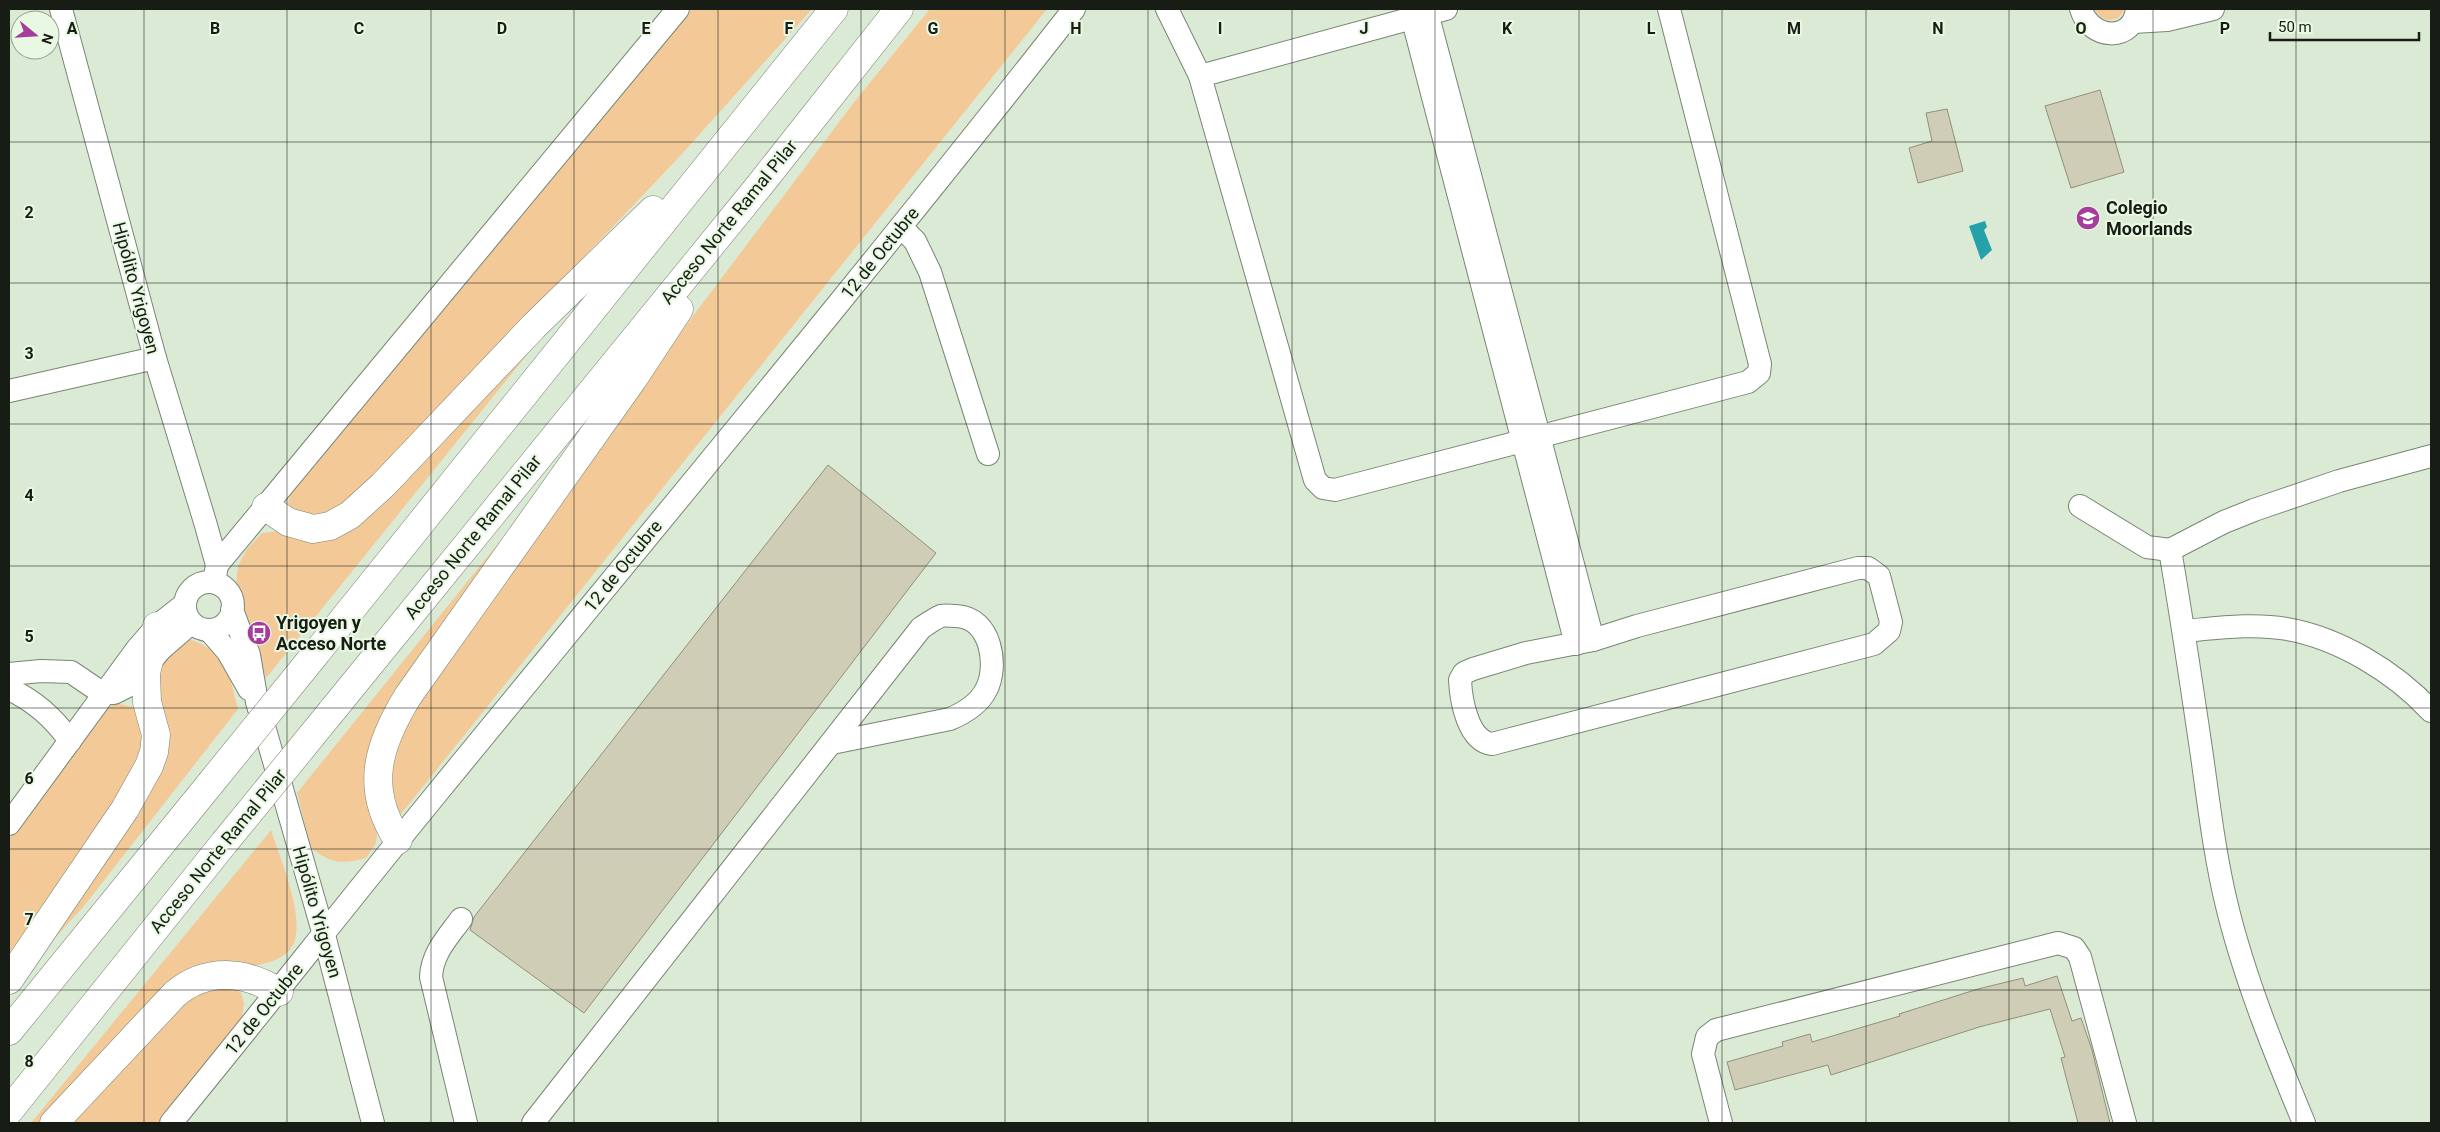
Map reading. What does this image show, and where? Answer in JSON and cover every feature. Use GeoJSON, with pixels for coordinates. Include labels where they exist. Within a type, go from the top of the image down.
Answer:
{"type":"FeatureCollection","features":[{"type":"Feature","properties":{"kind":"highway"},"geometry":{"type":"LineString","coordinates":[[9,1031],[317,652],[834,9]]}},
{"type":"Feature","properties":{"kind":"highway","name":"Acceso Norte Ramal Pilar"},"geometry":{"type":"LineString","coordinates":[[9,1111],[759,186],[899,9]]}},
{"type":"Feature","properties":{"kind":"highway"},"geometry":{"type":"LineString","coordinates":[[266,507],[288,522],[313,529],[330,526],[350,515],[383,485],[534,326],[738,128]]}},
{"type":"Feature","properties":{"kind":"highway"},"geometry":{"type":"LineString","coordinates":[[398,840],[385,817],[378,781],[380,752],[392,721],[633,379],[759,186]]}},
{"type":"Feature","properties":{"kind":"highway"},"geometry":{"type":"LineString","coordinates":[[9,980],[125,809],[149,766],[154,752],[156,735],[147,702],[147,664],[157,626]]}},
{"type":"Feature","properties":{"kind":"highway"},"geometry":{"type":"LineString","coordinates":[[54,1123],[175,994],[188,984],[209,976],[236,975],[256,980],[279,992]]}},
{"type":"Feature","properties":{"kind":"street","name":"Hipólito Yrigoyen"},"geometry":{"type":"LineString","coordinates":[[61,9],[215,574]]}},
{"type":"Feature","properties":{"kind":"street"},"geometry":{"type":"LineString","coordinates":[[195,619],[190,591],[194,586],[215,574],[266,507],[678,9]]}},
{"type":"Feature","properties":{"kind":"street","name":"12 de Octubre"},"geometry":{"type":"LineString","coordinates":[[171,1123],[279,992],[398,840],[901,227],[1074,9]]}},
{"type":"Feature","properties":{"kind":"street"},"geometry":{"type":"LineString","coordinates":[[1167,9],[1200,76],[1315,480],[1323,488],[1334,490],[1748,382],[1759,373],[1760,364],[1669,9]]}},
{"type":"Feature","properties":{"kind":"street"},"geometry":{"type":"LineString","coordinates":[[2081,9],[2084,18],[2098,31],[2117,33],[2135,15],[2167,20],[2213,9]]}},
{"type":"Feature","properties":{"kind":"street"},"geometry":{"type":"LineString","coordinates":[[1200,76],[1424,12],[1585,642]]}},
{"type":"Feature","properties":{"kind":"street"},"geometry":{"type":"LineString","coordinates":[[901,227],[915,241],[930,272],[988,454]]}},
{"type":"Feature","properties":{"kind":"street"},"geometry":{"type":"LineString","coordinates":[[9,391],[155,358]]}},
{"type":"Feature","properties":{"kind":"street"},"geometry":{"type":"LineString","coordinates":[[2080,506],[2147,547],[2170,550],[2224,522],[2254,510],[2339,481],[2431,456]]}},
{"type":"Feature","properties":{"kind":"street"},"geometry":{"type":"LineString","coordinates":[[2170,550],[2184,631],[2216,855],[2226,904],[2234,934],[2278,1059],[2304,1123]]}},
{"type":"Feature","properties":{"kind":"street"},"geometry":{"type":"LineString","coordinates":[[1858,568],[1868,568],[1879,576],[1891,622],[1889,631],[1874,644],[1492,744],[1485,743],[1476,738],[1471,731],[1461,688],[1460,680],[1464,673],[1526,653],[1585,642],[1637,626],[1858,568]]}},
{"type":"Feature","properties":{"kind":"street"},"geometry":{"type":"LineString","coordinates":[[9,824],[70,741],[102,693],[157,626],[195,619],[222,626],[231,616],[233,602],[215,574]]}},
{"type":"Feature","properties":{"kind":"street","name":"Hipólito Yrigoyen"},"geometry":{"type":"LineString","coordinates":[[232,610],[249,655],[257,702],[324,935],[373,1123]]}},
{"type":"Feature","properties":{"kind":"street"},"geometry":{"type":"LineString","coordinates":[[533,1123],[920,628],[942,616],[961,616],[977,625],[986,636],[991,651],[994,671],[986,692],[968,711],[950,719],[832,742]]}},
{"type":"Feature","properties":{"kind":"street","name":"Hipólito Yrigoyen"},"geometry":{"type":"LineString","coordinates":[[195,619],[228,652],[257,702]]}},
{"type":"Feature","properties":{"kind":"street"},"geometry":{"type":"LineString","coordinates":[[9,674],[41,671],[71,672],[102,693],[114,693],[126,687],[170,639],[195,619]]}},
{"type":"Feature","properties":{"kind":"street"},"geometry":{"type":"LineString","coordinates":[[2184,631],[2234,626],[2263,627],[2287,629],[2320,638],[2363,659],[2390,676],[2419,697],[2431,711]]}},
{"type":"Feature","properties":{"kind":"street"},"geometry":{"type":"LineString","coordinates":[[9,689],[22,695],[49,714],[70,741]]}},
{"type":"Feature","properties":{"kind":"street"},"geometry":{"type":"LineString","coordinates":[[461,919],[435,957],[432,963],[431,977],[466,1123]]}},
{"type":"Feature","properties":{"kind":"street"},"geometry":{"type":"LineString","coordinates":[[1721,1123],[1703,1054],[1707,1037],[1716,1030],[2058,943],[2074,948],[2080,957],[2125,1123]]}},
{"type":"Feature","properties":{"kind":"shaded area"},"geometry":{"type":"Polygon","coordinates":[[[692,9],[812,9],[681,155],[353,501],[313,521],[296,514],[288,503],[292,487],[692,9]]]}},
{"type":"Feature","properties":{"kind":"shaded area"},"geometry":{"type":"Polygon","coordinates":[[[930,9],[1047,9],[401,814],[388,809],[387,759],[438,668],[693,316],[855,101],[930,9]]]}},
{"type":"Feature","properties":{"kind":"shaded area"},"geometry":{"type":"Polygon","coordinates":[[[2094,9],[2126,9],[2118,18],[2111,20],[2104,19],[2094,9]]]}},
{"type":"Feature","properties":{"kind":"shaded area"},"geometry":{"type":"Polygon","coordinates":[[[549,323],[526,356],[266,678],[236,584],[238,566],[247,549],[262,533],[279,531],[325,536],[549,323]]]}},
{"type":"Feature","properties":{"kind":"shaded area"},"geometry":{"type":"Polygon","coordinates":[[[555,473],[391,708],[376,843],[366,858],[342,862],[324,857],[311,848],[297,793],[555,473]]]}},
{"type":"Feature","properties":{"kind":"shaded area"},"geometry":{"type":"Polygon","coordinates":[[[189,639],[212,651],[225,665],[238,709],[84,906],[12,985],[119,835],[154,695],[155,668],[189,639]]]}},
{"type":"Feature","properties":{"kind":"shaded area"},"geometry":{"type":"Polygon","coordinates":[[[115,703],[132,707],[143,719],[147,742],[122,798],[9,955],[9,835],[102,714],[115,703]]]}},
{"type":"Feature","properties":{"kind":"shaded area"},"geometry":{"type":"Polygon","coordinates":[[[271,830],[286,872],[295,907],[296,937],[291,948],[274,960],[254,966],[201,969],[46,1123],[31,1123],[271,830]]]}},
{"type":"Feature","properties":{"kind":"shaded area"},"geometry":{"type":"Polygon","coordinates":[[[231,983],[241,993],[244,1004],[241,1025],[159,1123],[70,1123],[198,986],[231,983]]]}},
{"type":"Feature","properties":{"kind":"water"},"geometry":{"type":"Polygon","coordinates":[[[1985,221],[1987,227],[1984,230],[1992,250],[1981,260],[1969,226],[1985,221]]]}},
{"type":"Feature","properties":{"kind":"building"},"geometry":{"type":"Polygon","coordinates":[[[2100,90],[2124,172],[2071,188],[2045,106],[2100,90]]]}},
{"type":"Feature","properties":{"kind":"building"},"geometry":{"type":"Polygon","coordinates":[[[1947,109],[1963,171],[1918,183],[1909,148],[1932,141],[1926,113],[1947,109]]]}},
{"type":"Feature","properties":{"kind":"building"},"geometry":{"type":"Polygon","coordinates":[[[828,465],[936,553],[584,1013],[470,930],[474,917],[828,465]]]}},
{"type":"Feature","properties":{"kind":"building"},"geometry":{"type":"Polygon","coordinates":[[[2057,976],[2072,1021],[2081,1018],[2092,1050],[2110,1123],[2078,1123],[2061,1058],[2065,1057],[2050,1009],[1979,1027],[1831,1075],[1828,1065],[1735,1090],[1727,1062],[1783,1046],[1782,1042],[1810,1034],[1812,1042],[1900,1016],[1899,1014],[1978,989],[2023,978],[2025,986],[2057,976]]]}},
{"type":"Feature","properties":{"kind":"place","name":"Colegio Moorlands"},"geometry":{"type":"Point","coordinates":[2088,218]}},
{"type":"Feature","properties":{"kind":"place","name":"Yrigoyen y Acceso Norte"},"geometry":{"type":"Point","coordinates":[259,633]}}]}
